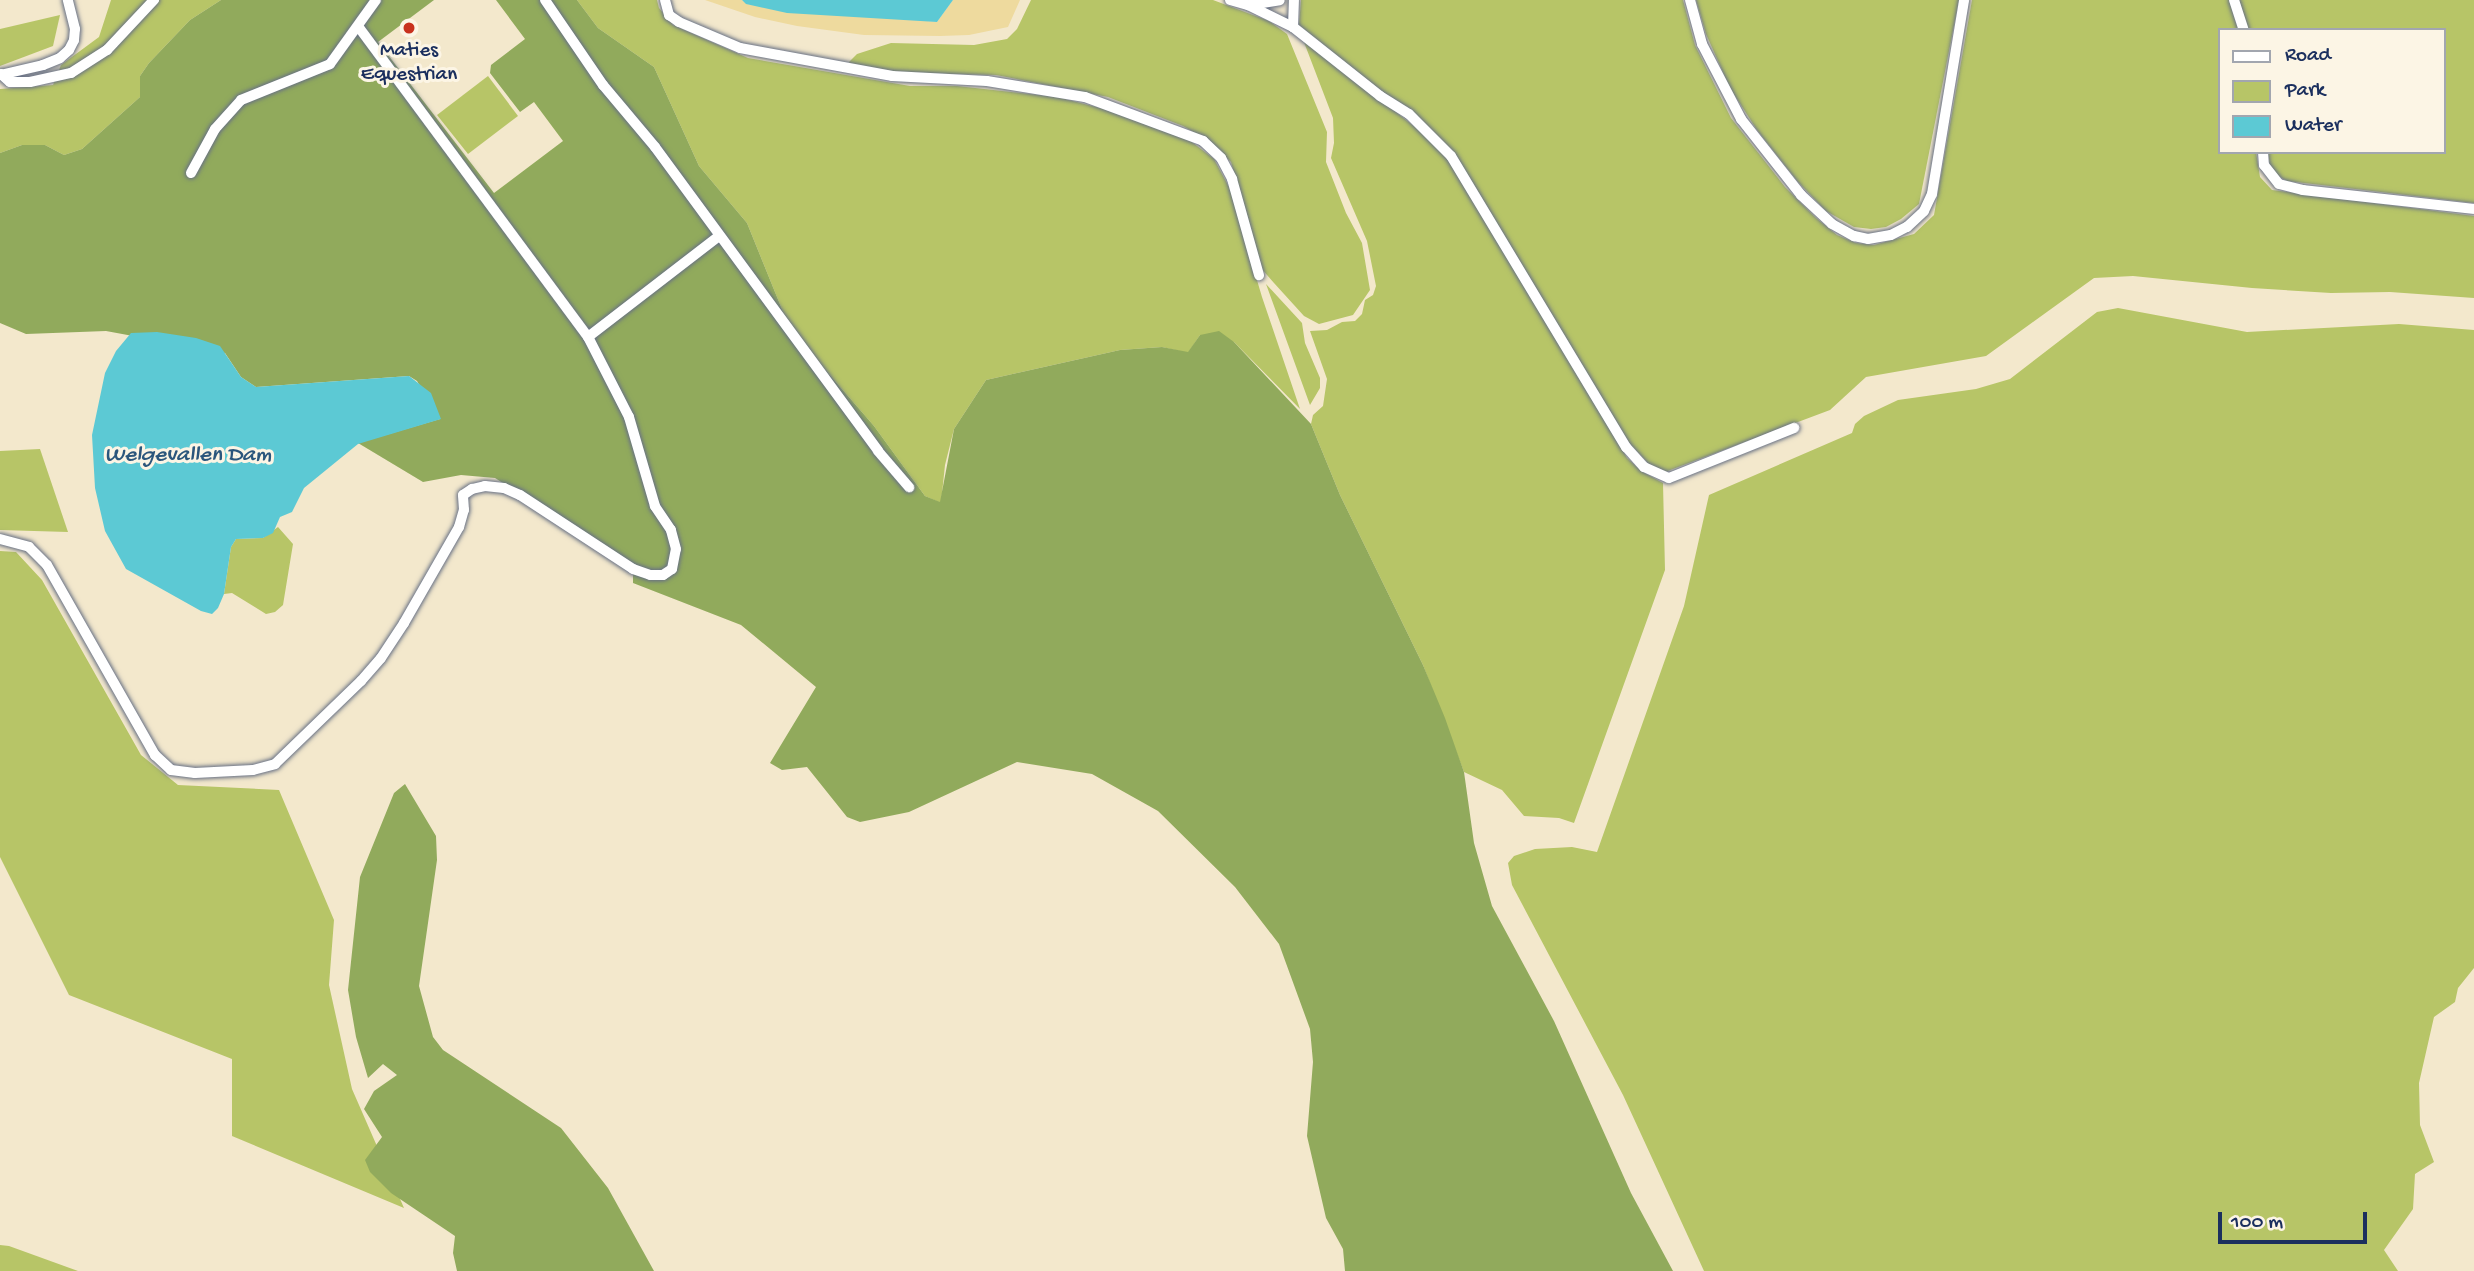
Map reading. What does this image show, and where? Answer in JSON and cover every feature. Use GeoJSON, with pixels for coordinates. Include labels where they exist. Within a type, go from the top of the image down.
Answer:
{"type":"FeatureCollection","features":[{"type":"Feature","properties":{"kind":"street"},"geometry":{"type":"LineString","coordinates":[[0,74],[43,65],[60,58],[69,50],[75,29],[68,0]]}},
{"type":"Feature","properties":{"kind":"street"},"geometry":{"type":"LineString","coordinates":[[0,74],[10,82],[30,82],[71,74],[107,50],[153,0]]}},
{"type":"Feature","properties":{"kind":"street"},"geometry":{"type":"LineString","coordinates":[[191,173],[215,129],[241,100],[330,64],[359,28],[376,0]]}},
{"type":"Feature","properties":{"kind":"street"},"geometry":{"type":"LineString","coordinates":[[545,0],[603,85],[655,147],[878,451],[909,487]]}},
{"type":"Feature","properties":{"kind":"street"},"geometry":{"type":"LineString","coordinates":[[665,0],[669,15],[679,22],[740,48],[892,76],[987,81],[1085,97],[1203,141],[1221,158],[1232,179],[1259,275]]}},
{"type":"Feature","properties":{"kind":"street"},"geometry":{"type":"LineString","coordinates":[[1230,0],[1248,5],[1293,27],[1380,96],[1409,114],[1451,156],[1626,447],[1644,467],[1670,478],[1794,428]]}},
{"type":"Feature","properties":{"kind":"street"},"geometry":{"type":"LineString","coordinates":[[1248,5],[1280,0]]}},
{"type":"Feature","properties":{"kind":"street"},"geometry":{"type":"LineString","coordinates":[[1293,27],[1294,0]]}},
{"type":"Feature","properties":{"kind":"street"},"geometry":{"type":"LineString","coordinates":[[1690,0],[1702,44],[1741,119],[1801,195],[1832,224],[1854,236],[1868,239],[1891,235],[1907,227],[1924,211],[1932,194],[1964,0]]}},
{"type":"Feature","properties":{"kind":"street"},"geometry":{"type":"LineString","coordinates":[[2234,0],[2243,28]]}},
{"type":"Feature","properties":{"kind":"street"},"geometry":{"type":"LineString","coordinates":[[0,539],[29,547],[47,565],[102,666],[163,764],[171,770],[195,773],[265,768],[283,759],[296,742],[381,658],[459,527],[464,510],[463,495],[471,489],[485,486],[504,488],[520,495],[633,569],[650,575],[663,575],[672,569],[676,549],[671,530],[655,506],[629,417],[588,337],[359,28]]}},
{"type":"Feature","properties":{"kind":"street"},"geometry":{"type":"LineString","coordinates":[[2263,154],[2264,165],[2279,184],[2303,190],[2474,209]]}},
{"type":"Feature","properties":{"kind":"street"},"geometry":{"type":"LineString","coordinates":[[588,337],[719,236]]}},
{"type":"Feature","properties":{"kind":"green space"},"geometry":{"type":"Polygon","coordinates":[[[111,0],[221,0],[190,20],[149,63],[140,76],[140,97],[82,149],[64,155],[45,145],[22,145],[0,153],[0,89],[53,85],[61,65],[99,37],[111,0]]]}},
{"type":"Feature","properties":{"kind":"green space"},"geometry":{"type":"Polygon","coordinates":[[[221,0],[434,0],[378,42],[494,193],[563,141],[534,102],[520,112],[490,73],[491,65],[525,39],[496,0],[577,0],[598,28],[654,67],[699,166],[747,223],[790,329],[874,426],[925,496],[940,502],[954,429],[986,380],[1120,350],[1162,347],[1188,352],[1200,335],[1219,331],[1234,342],[1311,424],[1340,495],[1423,665],[1445,718],[1464,772],[1474,843],[1492,906],[1554,1021],[1631,1193],[1673,1271],[1345,1271],[1343,1249],[1326,1218],[1307,1136],[1313,1062],[1310,1029],[1279,944],[1235,887],[1158,811],[1092,774],[1017,762],[909,812],[860,822],[847,817],[807,767],[782,770],[770,763],[816,687],[741,625],[633,583],[633,566],[495,478],[461,475],[423,482],[358,443],[440,419],[417,381],[409,376],[256,387],[241,377],[225,353],[106,331],[26,334],[0,323],[0,153],[22,145],[45,145],[64,155],[82,149],[140,97],[140,76],[149,63],[190,20],[221,0]]]}},
{"type":"Feature","properties":{"kind":"green space"},"geometry":{"type":"Polygon","coordinates":[[[577,0],[657,0],[659,8],[673,25],[748,58],[910,86],[957,86],[1057,97],[1104,109],[1188,139],[1214,159],[1230,189],[1262,297],[1300,409],[1234,342],[1200,335],[1188,353],[1162,347],[1120,350],[986,380],[954,429],[945,465],[941,503],[925,496],[874,426],[790,329],[747,223],[699,166],[654,67],[598,28],[577,0]]]}},
{"type":"Feature","properties":{"kind":"green space"},"geometry":{"type":"Polygon","coordinates":[[[1031,0],[1213,0],[1269,21],[1287,34],[1327,132],[1326,162],[1346,213],[1362,243],[1370,290],[1353,315],[1319,324],[1304,316],[1274,283],[1261,268],[1231,162],[1211,142],[1183,126],[1108,97],[996,75],[904,73],[850,66],[849,62],[857,54],[891,43],[974,45],[1007,39],[1017,29],[1031,0]]]}},
{"type":"Feature","properties":{"kind":"green space"},"geometry":{"type":"Polygon","coordinates":[[[1301,0],[1683,0],[1695,45],[1731,118],[1785,187],[1816,218],[1837,235],[1856,243],[1874,245],[1914,234],[1934,215],[1972,0],[2229,0],[2237,28],[2218,28],[2218,154],[2256,154],[2260,177],[2272,190],[2474,216],[2474,298],[2390,292],[2331,293],[2252,288],[2133,276],[2094,278],[1986,356],[1866,377],[1830,410],[1665,472],[1652,467],[1630,444],[1456,155],[1409,108],[1380,90],[1299,25],[1301,0]]]}},
{"type":"Feature","properties":{"kind":"green space"},"geometry":{"type":"Polygon","coordinates":[[[1696,0],[1959,0],[1919,204],[1886,227],[1871,229],[1854,227],[1826,211],[1798,182],[1757,130],[1730,88],[1706,34],[1696,0]]]}},
{"type":"Feature","properties":{"kind":"green space"},"geometry":{"type":"Polygon","coordinates":[[[2239,0],[2474,0],[2474,203],[2287,181],[2277,175],[2270,165],[2268,154],[2446,154],[2446,28],[2247,28],[2239,0]]]}},
{"type":"Feature","properties":{"kind":"green space"},"geometry":{"type":"Polygon","coordinates":[[[60,15],[53,46],[0,66],[0,29],[60,15]]]}},
{"type":"Feature","properties":{"kind":"green space"},"geometry":{"type":"Polygon","coordinates":[[[1302,37],[1426,136],[1448,159],[1627,458],[1641,471],[1663,483],[1665,570],[1574,823],[1559,818],[1524,816],[1502,790],[1464,772],[1423,665],[1340,495],[1311,424],[1313,415],[1323,406],[1327,379],[1310,331],[1327,330],[1342,322],[1355,321],[1362,314],[1365,300],[1373,295],[1376,286],[1367,241],[1331,158],[1334,143],[1333,118],[1302,37]]]}},
{"type":"Feature","properties":{"kind":"green space"},"geometry":{"type":"Polygon","coordinates":[[[488,76],[518,116],[468,154],[437,115],[488,76]]]}},
{"type":"Feature","properties":{"kind":"green space"},"geometry":{"type":"Polygon","coordinates":[[[1266,284],[1302,323],[1305,343],[1320,378],[1320,388],[1310,405],[1266,284]]]}},
{"type":"Feature","properties":{"kind":"green space"},"geometry":{"type":"Polygon","coordinates":[[[2118,308],[2247,332],[2399,324],[2474,330],[2474,968],[2458,988],[2455,1002],[2434,1017],[2419,1083],[2420,1125],[2434,1162],[2415,1174],[2413,1209],[2384,1250],[2398,1271],[1704,1271],[1623,1095],[1512,885],[1508,863],[1514,856],[1535,849],[1572,847],[1597,852],[1684,606],[1709,495],[1852,433],[1855,424],[1864,416],[1898,400],[1976,389],[2010,379],[2097,312],[2118,308]]]}},
{"type":"Feature","properties":{"kind":"green space"},"geometry":{"type":"Polygon","coordinates":[[[40,449],[68,532],[0,530],[0,451],[40,449]]]}},
{"type":"Feature","properties":{"kind":"green space"},"geometry":{"type":"Polygon","coordinates":[[[278,527],[293,544],[283,605],[275,612],[266,614],[232,593],[224,594],[231,547],[236,539],[263,538],[278,527]]]}},
{"type":"Feature","properties":{"kind":"green space"},"geometry":{"type":"Polygon","coordinates":[[[0,551],[16,552],[42,580],[141,755],[178,785],[279,790],[334,920],[329,985],[352,1089],[404,1208],[232,1136],[232,1059],[69,995],[0,857],[0,551]]]}},
{"type":"Feature","properties":{"kind":"green space"},"geometry":{"type":"Polygon","coordinates":[[[405,784],[436,836],[437,860],[419,986],[433,1037],[443,1050],[561,1128],[608,1188],[654,1271],[457,1271],[453,1253],[455,1236],[391,1193],[370,1172],[365,1160],[382,1137],[364,1109],[374,1091],[397,1075],[383,1064],[368,1078],[356,1037],[348,990],[360,877],[394,793],[405,784]]]}},
{"type":"Feature","properties":{"kind":"green space"},"geometry":{"type":"Polygon","coordinates":[[[0,1245],[9,1246],[78,1271],[0,1271],[0,1245]]]}},
{"type":"Feature","properties":{"kind":"sand"},"geometry":{"type":"Polygon","coordinates":[[[705,0],[742,0],[747,4],[937,22],[953,0],[1020,0],[1008,27],[969,35],[940,36],[864,35],[797,26],[755,17],[705,0]]]}},
{"type":"Feature","properties":{"kind":"water"},"geometry":{"type":"Polygon","coordinates":[[[742,0],[953,0],[937,22],[787,13],[746,4],[742,0]]]}},
{"type":"Feature","properties":{"kind":"water","name":"Welgevallen Dam"},"geometry":{"type":"Polygon","coordinates":[[[157,332],[196,338],[220,346],[241,377],[256,387],[409,376],[431,393],[441,419],[358,444],[304,488],[292,512],[280,517],[273,533],[263,538],[236,539],[231,547],[224,594],[218,608],[212,614],[201,611],[126,569],[105,531],[95,488],[92,435],[105,373],[116,351],[131,333],[157,332]]]}},
{"type":"Feature","properties":{"kind":"place","name":"Maties Equestrian"},"geometry":{"type":"Point","coordinates":[409,28]}}]}
